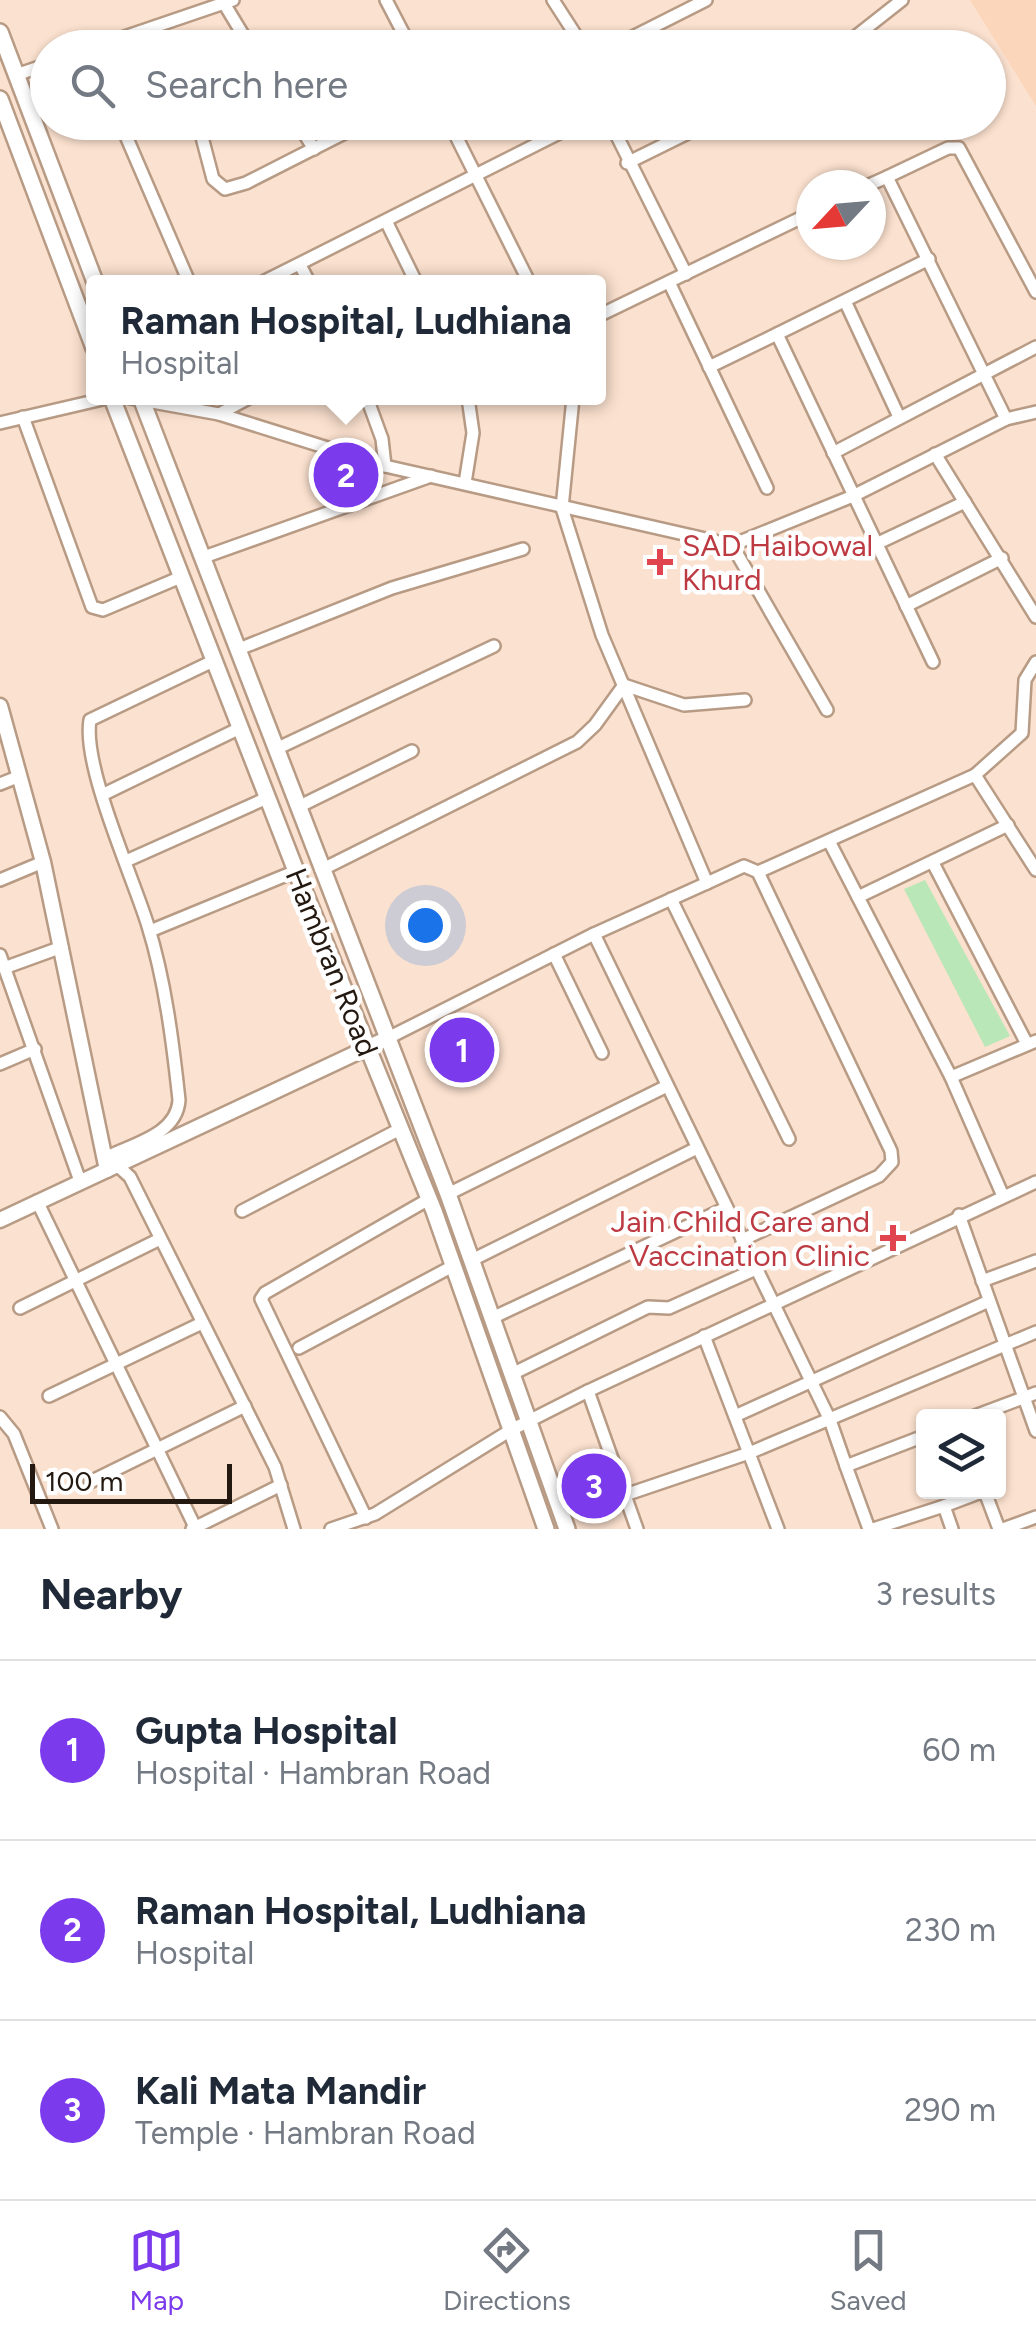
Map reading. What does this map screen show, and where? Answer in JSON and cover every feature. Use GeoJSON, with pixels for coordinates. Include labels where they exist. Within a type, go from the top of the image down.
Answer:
{"type":"FeatureCollection","features":[{"type":"Feature","properties":{"kind":"main road"},"geometry":{"type":"LineString","coordinates":[[0,32],[30,112]]}},
{"type":"Feature","properties":{"kind":"main road"},"geometry":{"type":"LineString","coordinates":[[0,99],[86,327]]}},
{"type":"Feature","properties":{"kind":"main road"},"geometry":{"type":"LineString","coordinates":[[41,140],[92,275]]}},
{"type":"Feature","properties":{"kind":"main road","name":"Hambran Road"},"geometry":{"type":"LineString","coordinates":[[113,405],[429,1199],[546,1529]]}},
{"type":"Feature","properties":{"kind":"main road","name":"Hambran Road"},"geometry":{"type":"LineString","coordinates":[[144,405],[448,1194],[568,1529]]}},
{"type":"Feature","properties":{"kind":"street"},"geometry":{"type":"LineString","coordinates":[[386,0],[402,30]]}},
{"type":"Feature","properties":{"kind":"street"},"geometry":{"type":"LineString","coordinates":[[553,0],[572,30]]}},
{"type":"Feature","properties":{"kind":"street"},"geometry":{"type":"LineString","coordinates":[[647,30],[706,0]]}},
{"type":"Feature","properties":{"kind":"street"},"geometry":{"type":"LineString","coordinates":[[864,30],[902,0]]}},
{"type":"Feature","properties":{"kind":"street"},"geometry":{"type":"LineString","coordinates":[[144,30],[229,2],[242,30]]}},
{"type":"Feature","properties":{"kind":"street"},"geometry":{"type":"LineString","coordinates":[[16,75],[30,70]]}},
{"type":"Feature","properties":{"kind":"street"},"geometry":{"type":"LineString","coordinates":[[128,140],[186,275]]}},
{"type":"Feature","properties":{"kind":"street"},"geometry":{"type":"LineString","coordinates":[[203,140],[213,179],[226,189],[331,140]]}},
{"type":"Feature","properties":{"kind":"street"},"geometry":{"type":"LineString","coordinates":[[309,140],[314,149]]}},
{"type":"Feature","properties":{"kind":"street"},"geometry":{"type":"LineString","coordinates":[[458,140],[526,275]]}},
{"type":"Feature","properties":{"kind":"street"},"geometry":{"type":"LineString","coordinates":[[278,275],[547,140]]}},
{"type":"Feature","properties":{"kind":"street"},"geometry":{"type":"LineString","coordinates":[[617,140],[686,274]]}},
{"type":"Feature","properties":{"kind":"street"},"geometry":{"type":"LineString","coordinates":[[627,163],[674,140]]}},
{"type":"Feature","properties":{"kind":"street"},"geometry":{"type":"LineString","coordinates":[[1006,419],[887,177],[948,148],[960,148],[1036,292]]}},
{"type":"Feature","properties":{"kind":"street"},"geometry":{"type":"LineString","coordinates":[[606,312],[796,220]]}},
{"type":"Feature","properties":{"kind":"street"},"geometry":{"type":"LineString","coordinates":[[387,223],[413,275]]}},
{"type":"Feature","properties":{"kind":"street"},"geometry":{"type":"LineString","coordinates":[[709,367],[929,259]]}},
{"type":"Feature","properties":{"kind":"street"},"geometry":{"type":"LineString","coordinates":[[300,265],[305,275]]}},
{"type":"Feature","properties":{"kind":"street"},"geometry":{"type":"LineString","coordinates":[[669,282],[766,488]]}},
{"type":"Feature","properties":{"kind":"street"},"geometry":{"type":"LineString","coordinates":[[845,300],[900,417]]}},
{"type":"Feature","properties":{"kind":"street"},"geometry":{"type":"LineString","coordinates":[[776,334],[933,662]]}},
{"type":"Feature","properties":{"kind":"street"},"geometry":{"type":"LineString","coordinates":[[833,453],[1036,347]]}},
{"type":"Feature","properties":{"kind":"street"},"geometry":{"type":"LineString","coordinates":[[0,423],[86,403]]}},
{"type":"Feature","properties":{"kind":"street"},"geometry":{"type":"LineString","coordinates":[[176,405],[215,413],[385,466],[732,546],[853,496],[1006,419],[1036,412]]}},
{"type":"Feature","properties":{"kind":"street"},"geometry":{"type":"LineString","coordinates":[[210,405],[215,413]]}},
{"type":"Feature","properties":{"kind":"street"},"geometry":{"type":"LineString","coordinates":[[215,413],[233,405]]}},
{"type":"Feature","properties":{"kind":"street"},"geometry":{"type":"LineString","coordinates":[[370,405],[382,439],[385,466]]}},
{"type":"Feature","properties":{"kind":"street"},"geometry":{"type":"LineString","coordinates":[[465,483],[473,433],[469,405]]}},
{"type":"Feature","properties":{"kind":"street"},"geometry":{"type":"LineString","coordinates":[[572,405],[562,508],[602,635],[707,884]]}},
{"type":"Feature","properties":{"kind":"street"},"geometry":{"type":"LineString","coordinates":[[23,417],[92,607],[103,610],[181,576]]}},
{"type":"Feature","properties":{"kind":"street"},"geometry":{"type":"LineString","coordinates":[[935,454],[1036,617]]}},
{"type":"Feature","properties":{"kind":"street"},"geometry":{"type":"LineString","coordinates":[[204,557],[431,476]]}},
{"type":"Feature","properties":{"kind":"street"},"geometry":{"type":"LineString","coordinates":[[876,544],[965,502]]}},
{"type":"Feature","properties":{"kind":"street"},"geometry":{"type":"LineString","coordinates":[[732,546],[828,710]]}},
{"type":"Feature","properties":{"kind":"street"},"geometry":{"type":"LineString","coordinates":[[238,649],[392,588],[523,549]]}},
{"type":"Feature","properties":{"kind":"street"},"geometry":{"type":"LineString","coordinates":[[906,606],[1002,558]]}},
{"type":"Feature","properties":{"kind":"street"},"geometry":{"type":"LineString","coordinates":[[276,749],[494,646]]}},
{"type":"Feature","properties":{"kind":"street"},"geometry":{"type":"LineString","coordinates":[[0,1220],[113,1161],[167,1128],[178,1114],[179,1100],[150,931],[104,794],[90,743],[90,720],[213,662]]}},
{"type":"Feature","properties":{"kind":"street"},"geometry":{"type":"LineString","coordinates":[[758,872],[975,775],[1022,733],[1026,680],[1036,662]]}},
{"type":"Feature","properties":{"kind":"street"},"geometry":{"type":"LineString","coordinates":[[624,685],[684,705],[745,700]]}},
{"type":"Feature","properties":{"kind":"street"},"geometry":{"type":"LineString","coordinates":[[321,870],[561,752],[595,726],[624,685]]}},
{"type":"Feature","properties":{"kind":"street"},"geometry":{"type":"LineString","coordinates":[[0,706],[43,862],[113,1161],[130,1177],[244,1406],[281,1485],[294,1529]]}},
{"type":"Feature","properties":{"kind":"street"},"geometry":{"type":"LineString","coordinates":[[104,794],[240,728]]}},
{"type":"Feature","properties":{"kind":"street"},"geometry":{"type":"LineString","coordinates":[[298,808],[412,751]]}},
{"type":"Feature","properties":{"kind":"street"},"geometry":{"type":"LineString","coordinates":[[975,775],[1036,870]]}},
{"type":"Feature","properties":{"kind":"street"},"geometry":{"type":"LineString","coordinates":[[0,784],[20,776]]}},
{"type":"Feature","properties":{"kind":"street"},"geometry":{"type":"LineString","coordinates":[[126,860],[267,798]]}},
{"type":"Feature","properties":{"kind":"street"},"geometry":{"type":"LineString","coordinates":[[858,897],[1008,825]]}},
{"type":"Feature","properties":{"kind":"street"},"geometry":{"type":"LineString","coordinates":[[830,842],[951,1077],[1003,1196]]}},
{"type":"Feature","properties":{"kind":"street"},"geometry":{"type":"LineString","coordinates":[[0,880],[43,862]]}},
{"type":"Feature","properties":{"kind":"street"},"geometry":{"type":"LineString","coordinates":[[932,863],[1032,1042],[951,1077]]}},
{"type":"Feature","properties":{"kind":"street"},"geometry":{"type":"LineString","coordinates":[[113,1161],[185,1133],[386,1039],[594,934],[744,866],[758,872],[891,1151],[892,1162],[884,1173],[742,1240]]}},
{"type":"Feature","properties":{"kind":"street"},"geometry":{"type":"LineString","coordinates":[[150,931],[296,871]]}},
{"type":"Feature","properties":{"kind":"street"},"geometry":{"type":"LineString","coordinates":[[670,900],[789,1139]]}},
{"type":"Feature","properties":{"kind":"street"},"geometry":{"type":"LineString","coordinates":[[594,934],[830,1420],[871,1529],[964,1499]]}},
{"type":"Feature","properties":{"kind":"street"},"geometry":{"type":"LineString","coordinates":[[62,947],[2,962],[80,1180]]}},
{"type":"Feature","properties":{"kind":"street"},"geometry":{"type":"LineString","coordinates":[[554,954],[602,1053]]}},
{"type":"Feature","properties":{"kind":"street"},"geometry":{"type":"LineString","coordinates":[[0,1064],[35,1049]]}},
{"type":"Feature","properties":{"kind":"street"},"geometry":{"type":"LineString","coordinates":[[448,1194],[667,1086]]}},
{"type":"Feature","properties":{"kind":"street"},"geometry":{"type":"LineString","coordinates":[[242,1211],[400,1129]]}},
{"type":"Feature","properties":{"kind":"street"},"geometry":{"type":"LineString","coordinates":[[472,1260],[697,1148]]}},
{"type":"Feature","properties":{"kind":"street"},"geometry":{"type":"LineString","coordinates":[[332,1529],[366,1518],[511,1430],[588,1391],[958,1214],[1036,1182]]}},
{"type":"Feature","properties":{"kind":"street"},"geometry":{"type":"LineString","coordinates":[[366,1518],[261,1300],[429,1199]]}},
{"type":"Feature","properties":{"kind":"street"},"geometry":{"type":"LineString","coordinates":[[37,1200],[194,1528],[281,1485]]}},
{"type":"Feature","properties":{"kind":"street"},"geometry":{"type":"LineString","coordinates":[[492,1318],[726,1208]]}},
{"type":"Feature","properties":{"kind":"street"},"geometry":{"type":"LineString","coordinates":[[958,1214],[1004,1344],[1030,1396],[1036,1432]]}},
{"type":"Feature","properties":{"kind":"street"},"geometry":{"type":"LineString","coordinates":[[20,1308],[160,1239]]}},
{"type":"Feature","properties":{"kind":"street"},"geometry":{"type":"LineString","coordinates":[[982,1282],[1036,1261]]}},
{"type":"Feature","properties":{"kind":"street"},"geometry":{"type":"LineString","coordinates":[[298,1348],[454,1266]]}},
{"type":"Feature","properties":{"kind":"street"},"geometry":{"type":"LineString","coordinates":[[512,1374],[648,1307],[669,1308],[756,1269]]}},
{"type":"Feature","properties":{"kind":"street"},"geometry":{"type":"LineString","coordinates":[[735,1416],[809,1378],[989,1300]]}},
{"type":"Feature","properties":{"kind":"street"},"geometry":{"type":"LineString","coordinates":[[49,1396],[202,1323]]}},
{"type":"Feature","properties":{"kind":"street"},"geometry":{"type":"LineString","coordinates":[[625,1495],[749,1454],[1036,1332]]}},
{"type":"Feature","properties":{"kind":"street"},"geometry":{"type":"LineString","coordinates":[[704,1336],[776,1528]]}},
{"type":"Feature","properties":{"kind":"street"},"geometry":{"type":"LineString","coordinates":[[588,1391],[637,1529]]}},
{"type":"Feature","properties":{"kind":"street"},"geometry":{"type":"LineString","coordinates":[[994,1409],[1030,1396]]}},
{"type":"Feature","properties":{"kind":"street"},"geometry":{"type":"LineString","coordinates":[[90,1482],[244,1406]]}},
{"type":"Feature","properties":{"kind":"street"},"geometry":{"type":"LineString","coordinates":[[0,1417],[14,1434],[49,1528]]}},
{"type":"Feature","properties":{"kind":"street"},"geometry":{"type":"LineString","coordinates":[[846,1466],[916,1439]]}},
{"type":"Feature","properties":{"kind":"street"},"geometry":{"type":"LineString","coordinates":[[986,1499],[1001,1529],[1036,1517]]}},
{"type":"Feature","properties":{"kind":"street"},"geometry":{"type":"LineString","coordinates":[[944,1506],[952,1529]]}},
{"type":"Feature","properties":{"kind":"shaded area"},"geometry":{"type":"Polygon","coordinates":[[[970,0],[1036,0],[1036,106],[1006,58],[1006,30],[989,30],[970,0]]]}},
{"type":"Feature","properties":{"kind":"green space"},"geometry":{"type":"Polygon","coordinates":[[[925,880],[1010,1036],[985,1047],[904,889],[925,880]]]}},
{"type":"Feature","properties":{"kind":"place","name":"Raman Hospital, Ludhiana"},"geometry":{"type":"Point","coordinates":[346,475]}},
{"type":"Feature","properties":{"kind":"place","name":"SAD Haibowal Khurd"},"geometry":{"type":"Point","coordinates":[660,562]}},
{"type":"Feature","properties":{"kind":"place","name":"Gupta Hospital"},"geometry":{"type":"Point","coordinates":[462,1050]}},
{"type":"Feature","properties":{"kind":"place","name":"Jain Child Care and Vaccination Clinic"},"geometry":{"type":"Point","coordinates":[893,1238]}},
{"type":"Feature","properties":{"kind":"place","name":"Kali Mata Mandir"},"geometry":{"type":"Point","coordinates":[594,1486]}}]}
